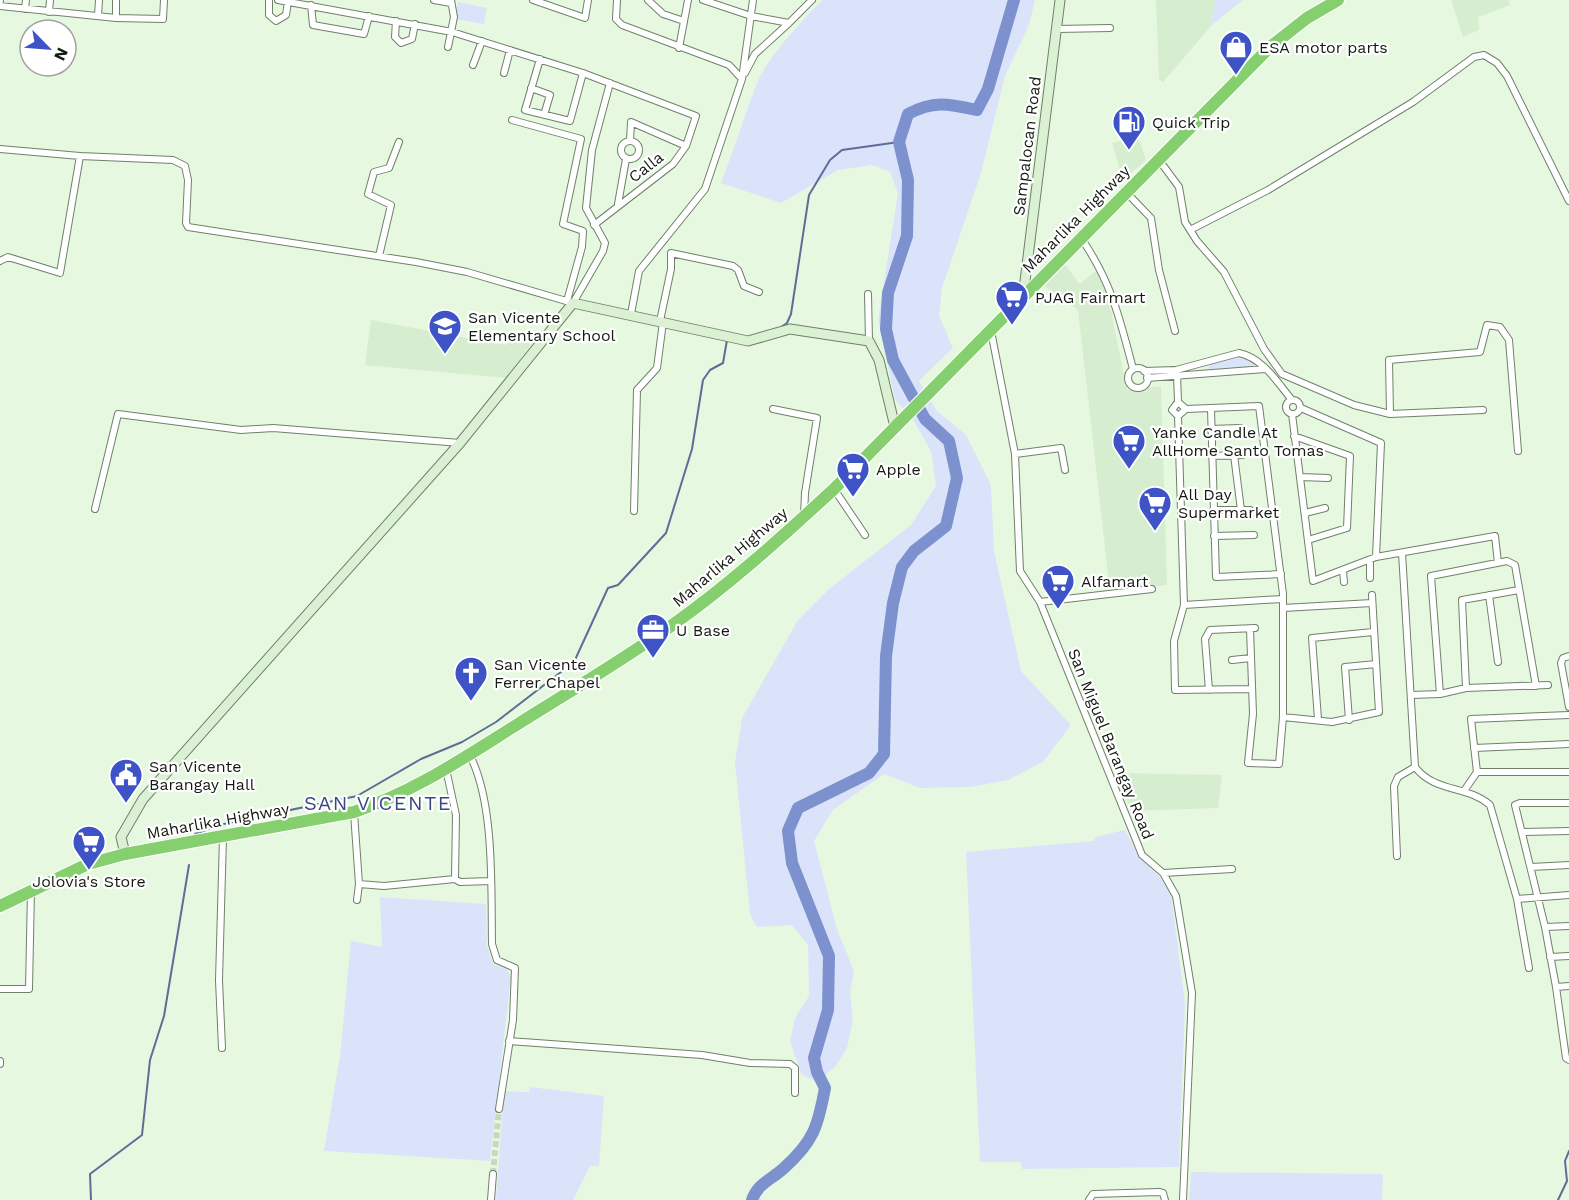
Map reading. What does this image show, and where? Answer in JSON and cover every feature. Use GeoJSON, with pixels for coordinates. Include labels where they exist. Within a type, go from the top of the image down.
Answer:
{"type":"FeatureCollection","features":[{"type":"Feature","properties":{"kind":"highway","name":"Maharlika Highway"},"geometry":{"type":"LineString","coordinates":[[0,906],[88,864],[125,854],[354,812],[399,795],[446,769],[664,631],[771,548],[834,489],[1270,47],[1307,18],[1338,0]]}},
{"type":"Feature","properties":{"kind":"street"},"geometry":{"type":"LineString","coordinates":[[26,0],[26,9]]}},
{"type":"Feature","properties":{"kind":"street"},"geometry":{"type":"LineString","coordinates":[[49,12],[50,0]]}},
{"type":"Feature","properties":{"kind":"street"},"geometry":{"type":"LineString","coordinates":[[98,16],[99,0]]}},
{"type":"Feature","properties":{"kind":"street"},"geometry":{"type":"LineString","coordinates":[[116,0],[116,18]]}},
{"type":"Feature","properties":{"kind":"street"},"geometry":{"type":"LineString","coordinates":[[0,6],[116,18],[162,19],[164,0]]}},
{"type":"Feature","properties":{"kind":"street"},"geometry":{"type":"LineString","coordinates":[[269,0],[269,15],[276,21],[286,15],[288,2]]}},
{"type":"Feature","properties":{"kind":"street"},"geometry":{"type":"LineString","coordinates":[[125,854],[121,837],[143,799],[460,443],[570,302],[603,250],[605,243],[586,208],[592,150],[610,83],[452,32],[278,0]]}},
{"type":"Feature","properties":{"kind":"street"},"geometry":{"type":"LineString","coordinates":[[434,0],[451,2],[454,16],[448,47]]}},
{"type":"Feature","properties":{"kind":"street"},"geometry":{"type":"LineString","coordinates":[[533,0],[585,18],[588,0]]}},
{"type":"Feature","properties":{"kind":"street"},"geometry":{"type":"LineString","coordinates":[[617,0],[616,19],[619,23],[679,48],[729,65],[742,79]]}},
{"type":"Feature","properties":{"kind":"street"},"geometry":{"type":"LineString","coordinates":[[648,0],[663,14],[684,21]]}},
{"type":"Feature","properties":{"kind":"street"},"geometry":{"type":"LineString","coordinates":[[679,48],[688,0]]}},
{"type":"Feature","properties":{"kind":"street"},"geometry":{"type":"LineString","coordinates":[[703,0],[751,16],[789,23]]}},
{"type":"Feature","properties":{"kind":"street"},"geometry":{"type":"LineString","coordinates":[[726,8],[727,0]]}},
{"type":"Feature","properties":{"kind":"street"},"geometry":{"type":"LineString","coordinates":[[742,79],[753,0]]}},
{"type":"Feature","properties":{"kind":"street"},"geometry":{"type":"LineString","coordinates":[[631,314],[639,271],[705,189],[742,79],[755,54],[812,0]]}},
{"type":"Feature","properties":{"kind":"street","name":"Sampalocan Road"},"geometry":{"type":"LineString","coordinates":[[1023,297],[1060,0]]}},
{"type":"Feature","properties":{"kind":"street"},"geometry":{"type":"LineString","coordinates":[[311,5],[313,25],[323,27],[364,34],[369,16]]}},
{"type":"Feature","properties":{"kind":"street"},"geometry":{"type":"LineString","coordinates":[[396,21],[394,37],[401,43],[412,39],[415,24]]}},
{"type":"Feature","properties":{"kind":"street"},"geometry":{"type":"LineString","coordinates":[[1057,29],[1110,28]]}},
{"type":"Feature","properties":{"kind":"street"},"geometry":{"type":"LineString","coordinates":[[473,65],[482,41]]}},
{"type":"Feature","properties":{"kind":"street"},"geometry":{"type":"LineString","coordinates":[[504,73],[510,50]]}},
{"type":"Feature","properties":{"kind":"street"},"geometry":{"type":"LineString","coordinates":[[1190,230],[1268,190],[1413,102],[1474,57],[1484,55],[1497,63],[1507,76],[1569,201]]}},
{"type":"Feature","properties":{"kind":"street"},"geometry":{"type":"LineString","coordinates":[[540,59],[525,110],[567,122],[572,120],[583,73]]}},
{"type":"Feature","properties":{"kind":"street","name":"Calla"},"geometry":{"type":"LineString","coordinates":[[594,225],[674,165],[686,146],[696,116],[610,83]]}},
{"type":"Feature","properties":{"kind":"street"},"geometry":{"type":"LineString","coordinates":[[531,88],[550,95],[544,115]]}},
{"type":"Feature","properties":{"kind":"street"},"geometry":{"type":"LineString","coordinates":[[512,120],[581,139],[563,224],[583,231],[582,247],[570,302]]}},
{"type":"Feature","properties":{"kind":"street"},"geometry":{"type":"LineString","coordinates":[[618,205],[626,159],[621,148],[630,141],[631,122],[686,146]]}},
{"type":"Feature","properties":{"kind":"street"},"geometry":{"type":"LineString","coordinates":[[378,256],[391,205],[368,194],[368,189],[374,172],[389,168],[399,141]]}},
{"type":"Feature","properties":{"kind":"street"},"geometry":{"type":"LineString","coordinates":[[626,159],[634,158],[639,151],[638,145],[630,141]]}},
{"type":"Feature","properties":{"kind":"street"},"geometry":{"type":"LineString","coordinates":[[0,149],[80,156],[173,160],[185,166],[189,180],[186,224],[188,227],[378,256],[467,273],[570,302],[748,341],[790,329],[869,341]]}},
{"type":"Feature","properties":{"kind":"street"},"geometry":{"type":"LineString","coordinates":[[0,261],[8,256],[60,273],[80,156]]}},
{"type":"Feature","properties":{"kind":"street"},"geometry":{"type":"LineString","coordinates":[[1158,160],[1179,187],[1185,222],[1224,272],[1264,349],[1282,374],[1354,405],[1390,414],[1483,410]]}},
{"type":"Feature","properties":{"kind":"street"},"geometry":{"type":"LineString","coordinates":[[1126,192],[1151,218],[1157,260],[1175,331]]}},
{"type":"Feature","properties":{"kind":"street"},"geometry":{"type":"LineString","coordinates":[[1081,237],[1100,265],[1107,282],[1133,369],[1128,377],[1132,386],[1142,387],[1148,378],[1177,373],[1239,353],[1256,359],[1292,400],[1298,402],[1300,408],[1381,443],[1376,557]]}},
{"type":"Feature","properties":{"kind":"street"},"geometry":{"type":"LineString","coordinates":[[634,511],[637,390],[657,368],[670,253],[733,266],[738,270],[744,286],[759,292]]}},
{"type":"Feature","properties":{"kind":"street"},"geometry":{"type":"LineString","coordinates":[[868,294],[869,341],[879,360],[898,424]]}},
{"type":"Feature","properties":{"kind":"street"},"geometry":{"type":"LineString","coordinates":[[1390,414],[1389,360],[1480,352],[1487,325],[1494,325],[1503,330],[1509,340],[1518,451]]}},
{"type":"Feature","properties":{"kind":"street","name":"San Miguel Barangay Road"},"geometry":{"type":"LineString","coordinates":[[991,331],[1015,454],[1020,571],[1040,602],[1142,855],[1163,873],[1176,896],[1193,1004],[1183,1200]]}},
{"type":"Feature","properties":{"kind":"street"},"geometry":{"type":"LineString","coordinates":[[1133,369],[1177,373],[1266,369]]}},
{"type":"Feature","properties":{"kind":"street"},"geometry":{"type":"LineString","coordinates":[[1144,371],[1148,378]]}},
{"type":"Feature","properties":{"kind":"street"},"geometry":{"type":"LineString","coordinates":[[1177,373],[1178,402],[1172,410],[1178,416],[1184,605],[1174,641],[1175,690],[1252,689]]}},
{"type":"Feature","properties":{"kind":"street"},"geometry":{"type":"LineString","coordinates":[[1292,400],[1286,405],[1292,414],[1313,581],[1370,562],[1376,557],[1496,537],[1498,563]]}},
{"type":"Feature","properties":{"kind":"street"},"geometry":{"type":"LineString","coordinates":[[1178,402],[1186,409],[1259,406],[1281,574],[1283,608],[1283,717],[1279,764],[1248,763],[1253,714],[1251,658],[1253,629],[1210,630],[1204,639],[1209,690]]}},
{"type":"Feature","properties":{"kind":"street"},"geometry":{"type":"LineString","coordinates":[[1292,414],[1300,408]]}},
{"type":"Feature","properties":{"kind":"street"},"geometry":{"type":"LineString","coordinates":[[773,409],[817,418],[805,493],[804,517]]}},
{"type":"Feature","properties":{"kind":"street"},"geometry":{"type":"LineString","coordinates":[[1178,416],[1182,416],[1186,409]]}},
{"type":"Feature","properties":{"kind":"street"},"geometry":{"type":"LineString","coordinates":[[1210,409],[1216,577],[1281,574]]}},
{"type":"Feature","properties":{"kind":"street"},"geometry":{"type":"LineString","coordinates":[[95,509],[118,414],[241,430],[273,428],[460,443]]}},
{"type":"Feature","properties":{"kind":"street"},"geometry":{"type":"LineString","coordinates":[[1210,429],[1240,428]]}},
{"type":"Feature","properties":{"kind":"street"},"geometry":{"type":"LineString","coordinates":[[1294,436],[1350,456],[1347,528],[1308,540]]}},
{"type":"Feature","properties":{"kind":"street"},"geometry":{"type":"LineString","coordinates":[[1015,454],[1061,448],[1065,470]]}},
{"type":"Feature","properties":{"kind":"street"},"geometry":{"type":"LineString","coordinates":[[1234,455],[1241,510]]}},
{"type":"Feature","properties":{"kind":"street"},"geometry":{"type":"LineString","coordinates":[[1211,456],[1243,455]]}},
{"type":"Feature","properties":{"kind":"street"},"geometry":{"type":"LineString","coordinates":[[1300,477],[1328,478]]}},
{"type":"Feature","properties":{"kind":"street"},"geometry":{"type":"LineString","coordinates":[[834,489],[865,535]]}},
{"type":"Feature","properties":{"kind":"street"},"geometry":{"type":"LineString","coordinates":[[1305,513],[1325,508]]}},
{"type":"Feature","properties":{"kind":"street"},"geometry":{"type":"LineString","coordinates":[[1213,510],[1250,510]]}},
{"type":"Feature","properties":{"kind":"street"},"geometry":{"type":"LineString","coordinates":[[1214,536],[1254,535]]}},
{"type":"Feature","properties":{"kind":"street"},"geometry":{"type":"LineString","coordinates":[[1402,553],[1416,767],[1433,783],[1464,791],[1484,799],[1490,805],[1517,899],[1529,968]]}},
{"type":"Feature","properties":{"kind":"street"},"geometry":{"type":"LineString","coordinates":[[1440,694],[1431,576],[1507,561],[1515,565],[1536,686]]}},
{"type":"Feature","properties":{"kind":"street"},"geometry":{"type":"LineString","coordinates":[[1370,562],[1370,578]]}},
{"type":"Feature","properties":{"kind":"street"},"geometry":{"type":"LineString","coordinates":[[1343,571],[1344,582]]}},
{"type":"Feature","properties":{"kind":"street"},"geometry":{"type":"LineString","coordinates":[[1040,602],[1152,589]]}},
{"type":"Feature","properties":{"kind":"street"},"geometry":{"type":"LineString","coordinates":[[1466,688],[1462,600],[1519,591]]}},
{"type":"Feature","properties":{"kind":"street"},"geometry":{"type":"LineString","coordinates":[[1283,717],[1332,722],[1379,712],[1372,595]]}},
{"type":"Feature","properties":{"kind":"street"},"geometry":{"type":"LineString","coordinates":[[1489,595],[1498,663]]}},
{"type":"Feature","properties":{"kind":"street"},"geometry":{"type":"LineString","coordinates":[[1184,605],[1282,599]]}},
{"type":"Feature","properties":{"kind":"street"},"geometry":{"type":"LineString","coordinates":[[1283,608],[1372,603]]}},
{"type":"Feature","properties":{"kind":"street"},"geometry":{"type":"LineString","coordinates":[[1318,719],[1312,638],[1373,632]]}},
{"type":"Feature","properties":{"kind":"street"},"geometry":{"type":"LineString","coordinates":[[1569,656],[1563,658],[1561,663],[1568,687],[1569,707]]}},
{"type":"Feature","properties":{"kind":"street"},"geometry":{"type":"LineString","coordinates":[[1232,660],[1251,658]]}},
{"type":"Feature","properties":{"kind":"street"},"geometry":{"type":"LineString","coordinates":[[1349,720],[1345,667],[1376,664]]}},
{"type":"Feature","properties":{"kind":"street"},"geometry":{"type":"LineString","coordinates":[[1410,695],[1440,694],[1466,688],[1548,685]]}},
{"type":"Feature","properties":{"kind":"street"},"geometry":{"type":"LineString","coordinates":[[1464,791],[1477,772],[1471,719],[1569,715]]}},
{"type":"Feature","properties":{"kind":"street"},"geometry":{"type":"LineString","coordinates":[[1474,748],[1569,744]]}},
{"type":"Feature","properties":{"kind":"street"},"geometry":{"type":"LineString","coordinates":[[469,753],[477,768],[485,803],[491,881],[492,944],[497,960],[515,968],[509,1041],[498,1109]]}},
{"type":"Feature","properties":{"kind":"street"},"geometry":{"type":"LineString","coordinates":[[1397,856],[1394,786],[1398,777],[1416,767]]}},
{"type":"Feature","properties":{"kind":"street"},"geometry":{"type":"LineString","coordinates":[[446,769],[456,814],[455,879]]}},
{"type":"Feature","properties":{"kind":"street"},"geometry":{"type":"LineString","coordinates":[[1477,772],[1569,772]]}},
{"type":"Feature","properties":{"kind":"street"},"geometry":{"type":"LineString","coordinates":[[1569,802],[1520,802],[1515,805],[1545,927],[1566,1058],[1569,1060]]}},
{"type":"Feature","properties":{"kind":"street"},"geometry":{"type":"LineString","coordinates":[[354,812],[359,884],[357,900]]}},
{"type":"Feature","properties":{"kind":"street"},"geometry":{"type":"LineString","coordinates":[[1522,832],[1569,831]]}},
{"type":"Feature","properties":{"kind":"street"},"geometry":{"type":"LineString","coordinates":[[222,1048],[219,980],[223,837]]}},
{"type":"Feature","properties":{"kind":"street"},"geometry":{"type":"LineString","coordinates":[[1531,867],[1569,865]]}},
{"type":"Feature","properties":{"kind":"street"},"geometry":{"type":"LineString","coordinates":[[1163,873],[1232,869]]}},
{"type":"Feature","properties":{"kind":"street"},"geometry":{"type":"LineString","coordinates":[[359,884],[384,886],[455,879],[460,882],[491,881]]}},
{"type":"Feature","properties":{"kind":"street"},"geometry":{"type":"LineString","coordinates":[[0,989],[30,989],[32,890]]}},
{"type":"Feature","properties":{"kind":"street"},"geometry":{"type":"LineString","coordinates":[[1517,899],[1569,895]]}},
{"type":"Feature","properties":{"kind":"street"},"geometry":{"type":"LineString","coordinates":[[1545,927],[1569,926]]}},
{"type":"Feature","properties":{"kind":"street"},"geometry":{"type":"LineString","coordinates":[[1550,957],[1569,956]]}},
{"type":"Feature","properties":{"kind":"street"},"geometry":{"type":"LineString","coordinates":[[1556,987],[1569,986]]}},
{"type":"Feature","properties":{"kind":"street"},"geometry":{"type":"LineString","coordinates":[[509,1041],[702,1055],[750,1063],[790,1064],[795,1068],[795,1093]]}},
{"type":"Feature","properties":{"kind":"street"},"geometry":{"type":"LineString","coordinates":[[491,1200],[493,1174]]}},
{"type":"Feature","properties":{"kind":"street"},"geometry":{"type":"LineString","coordinates":[[1089,1200],[1093,1194],[1159,1192],[1163,1193],[1165,1200]]}},
{"type":"Feature","properties":{"kind":"shaded area"},"geometry":{"type":"Polygon","coordinates":[[[822,0],[1035,0],[1029,25],[1005,76],[981,173],[942,288],[939,316],[953,348],[919,381],[937,411],[966,435],[991,485],[994,551],[1021,671],[1071,725],[1043,762],[1008,780],[971,787],[920,788],[884,774],[833,810],[814,841],[837,929],[854,971],[850,993],[853,1019],[847,1048],[836,1066],[817,1082],[801,1074],[790,1041],[795,1018],[809,996],[808,945],[792,925],[757,927],[750,914],[735,763],[742,718],[798,620],[829,589],[911,525],[936,486],[931,451],[915,423],[895,399],[878,320],[898,193],[890,172],[872,165],[838,170],[781,203],[721,183],[762,72],[786,39],[822,0]]]}},
{"type":"Feature","properties":{"kind":"shaded area"},"geometry":{"type":"Polygon","coordinates":[[[1156,0],[1215,0],[1211,26],[1163,82],[1159,79],[1156,0]]]}},
{"type":"Feature","properties":{"kind":"shaded area"},"geometry":{"type":"Polygon","coordinates":[[[1215,0],[1243,0],[1211,26],[1215,0]]]}},
{"type":"Feature","properties":{"kind":"shaded area"},"geometry":{"type":"Polygon","coordinates":[[[1451,0],[1508,0],[1510,5],[1478,17],[1479,30],[1463,37],[1451,0]]]}},
{"type":"Feature","properties":{"kind":"shaded area"},"geometry":{"type":"Polygon","coordinates":[[[458,2],[487,8],[484,24],[455,19],[458,2]]]}},
{"type":"Feature","properties":{"kind":"shaded area","name":"Quick Trip"},"geometry":{"type":"Polygon","coordinates":[[[1138,136],[1146,160],[1123,180],[1112,143],[1138,136]]]}},
{"type":"Feature","properties":{"kind":"shaded area"},"geometry":{"type":"Polygon","coordinates":[[[1065,264],[1079,284],[1096,271],[1108,296],[1127,390],[1161,386],[1167,585],[1110,591],[1078,310],[1044,286],[1065,264]]]}},
{"type":"Feature","properties":{"kind":"shaded area","name":"San Vicente Elementary School"},"geometry":{"type":"Polygon","coordinates":[[[371,320],[505,345],[516,337],[531,344],[506,378],[365,365],[371,320]]]}},
{"type":"Feature","properties":{"kind":"shaded area"},"geometry":{"type":"Polygon","coordinates":[[[1238,355],[1254,362],[1257,368],[1209,369],[1209,363],[1238,355]]]}},
{"type":"Feature","properties":{"kind":"shaded area"},"geometry":{"type":"Polygon","coordinates":[[[1118,773],[1222,775],[1218,808],[1131,811],[1118,773]]]}},
{"type":"Feature","properties":{"kind":"shaded area"},"geometry":{"type":"Polygon","coordinates":[[[1125,830],[1138,856],[1158,875],[1171,894],[1185,1004],[1179,1167],[1022,1169],[1021,1162],[980,1162],[966,852],[1094,841],[1095,837],[1125,830]]]}},
{"type":"Feature","properties":{"kind":"shaded area"},"geometry":{"type":"Polygon","coordinates":[[[380,897],[486,904],[487,945],[493,964],[506,969],[511,976],[490,1161],[324,1151],[340,1056],[351,941],[382,947],[380,897]]]}},
{"type":"Feature","properties":{"kind":"shaded area"},"geometry":{"type":"Polygon","coordinates":[[[530,1087],[604,1096],[599,1166],[590,1166],[573,1200],[496,1200],[504,1091],[529,1092],[530,1087]]]}},
{"type":"Feature","properties":{"kind":"shaded area"},"geometry":{"type":"Polygon","coordinates":[[[1191,1172],[1383,1174],[1382,1200],[1189,1200],[1191,1172]]]}},
{"type":"Feature","properties":{"kind":"waterway"},"geometry":{"type":"LineString","coordinates":[[752,1200],[761,1186],[784,1168],[808,1141],[817,1123],[825,1088],[817,1072],[814,1058],[828,1010],[829,956],[792,863],[788,831],[798,808],[869,773],[884,754],[886,656],[893,603],[902,567],[914,551],[946,526],[957,478],[949,441],[925,419],[893,360],[886,329],[888,293],[907,236],[908,180],[899,142],[908,114],[917,110],[942,104],[977,110],[988,89],[1014,0]]}},
{"type":"Feature","properties":{"kind":"waterway"},"geometry":{"type":"LineString","coordinates":[[781,327],[787,323],[791,314],[809,195],[830,160],[842,150],[899,142]]}},
{"type":"Feature","properties":{"kind":"waterway"},"geometry":{"type":"LineString","coordinates":[[195,834],[219,825],[357,796],[421,759],[462,742],[496,722],[574,662],[608,588],[618,585],[666,533],[692,449],[703,380],[710,370],[723,363],[727,340]]}},
{"type":"Feature","properties":{"kind":"waterway"},"geometry":{"type":"LineString","coordinates":[[91,1200],[90,1174],[142,1135],[150,1060],[164,1016],[189,865]]}},
{"type":"Feature","properties":{"kind":"waterway"},"geometry":{"type":"LineString","coordinates":[[1558,1200],[1567,1181],[1565,1161],[1569,1151]]}},
{"type":"Feature","properties":{"kind":"tunnel"},"geometry":{"type":"LineString","coordinates":[[493,1174],[499,1109]]}},
{"type":"Feature","properties":{"kind":"place","name":"ESA motor parts"},"geometry":{"type":"Point","coordinates":[1236,76]}},
{"type":"Feature","properties":{"kind":"place","name":"Quick Trip"},"geometry":{"type":"Point","coordinates":[1129,151]}},
{"type":"Feature","properties":{"kind":"place","name":"PJAG Fairmart"},"geometry":{"type":"Point","coordinates":[1012,326]}},
{"type":"Feature","properties":{"kind":"place","name":"San Vicente Elementary School"},"geometry":{"type":"Point","coordinates":[445,355]}},
{"type":"Feature","properties":{"kind":"place","name":"Yanke Candle At AllHome Santo Tomas"},"geometry":{"type":"Point","coordinates":[1129,470]}},
{"type":"Feature","properties":{"kind":"place","name":"Apple"},"geometry":{"type":"Point","coordinates":[853,498]}},
{"type":"Feature","properties":{"kind":"place","name":"All Day Supermarket"},"geometry":{"type":"Point","coordinates":[1155,532]}},
{"type":"Feature","properties":{"kind":"place","name":"Alfamart"},"geometry":{"type":"Point","coordinates":[1058,610]}},
{"type":"Feature","properties":{"kind":"place","name":"U Base"},"geometry":{"type":"Point","coordinates":[653,659]}},
{"type":"Feature","properties":{"kind":"place","name":"San Vicente Ferrer Chapel"},"geometry":{"type":"Point","coordinates":[471,702]}},
{"type":"Feature","properties":{"kind":"place","name":"San Vicente Barangay Hall"},"geometry":{"type":"Point","coordinates":[126,804]}},
{"type":"Feature","properties":{"kind":"place","name":"Jolovia's Store"},"geometry":{"type":"Point","coordinates":[89,871]}},
{"type":"Feature","properties":{"kind":"district","name":"SAN VICENTE"},"geometry":{"type":"Point","coordinates":[378,803]}}]}
